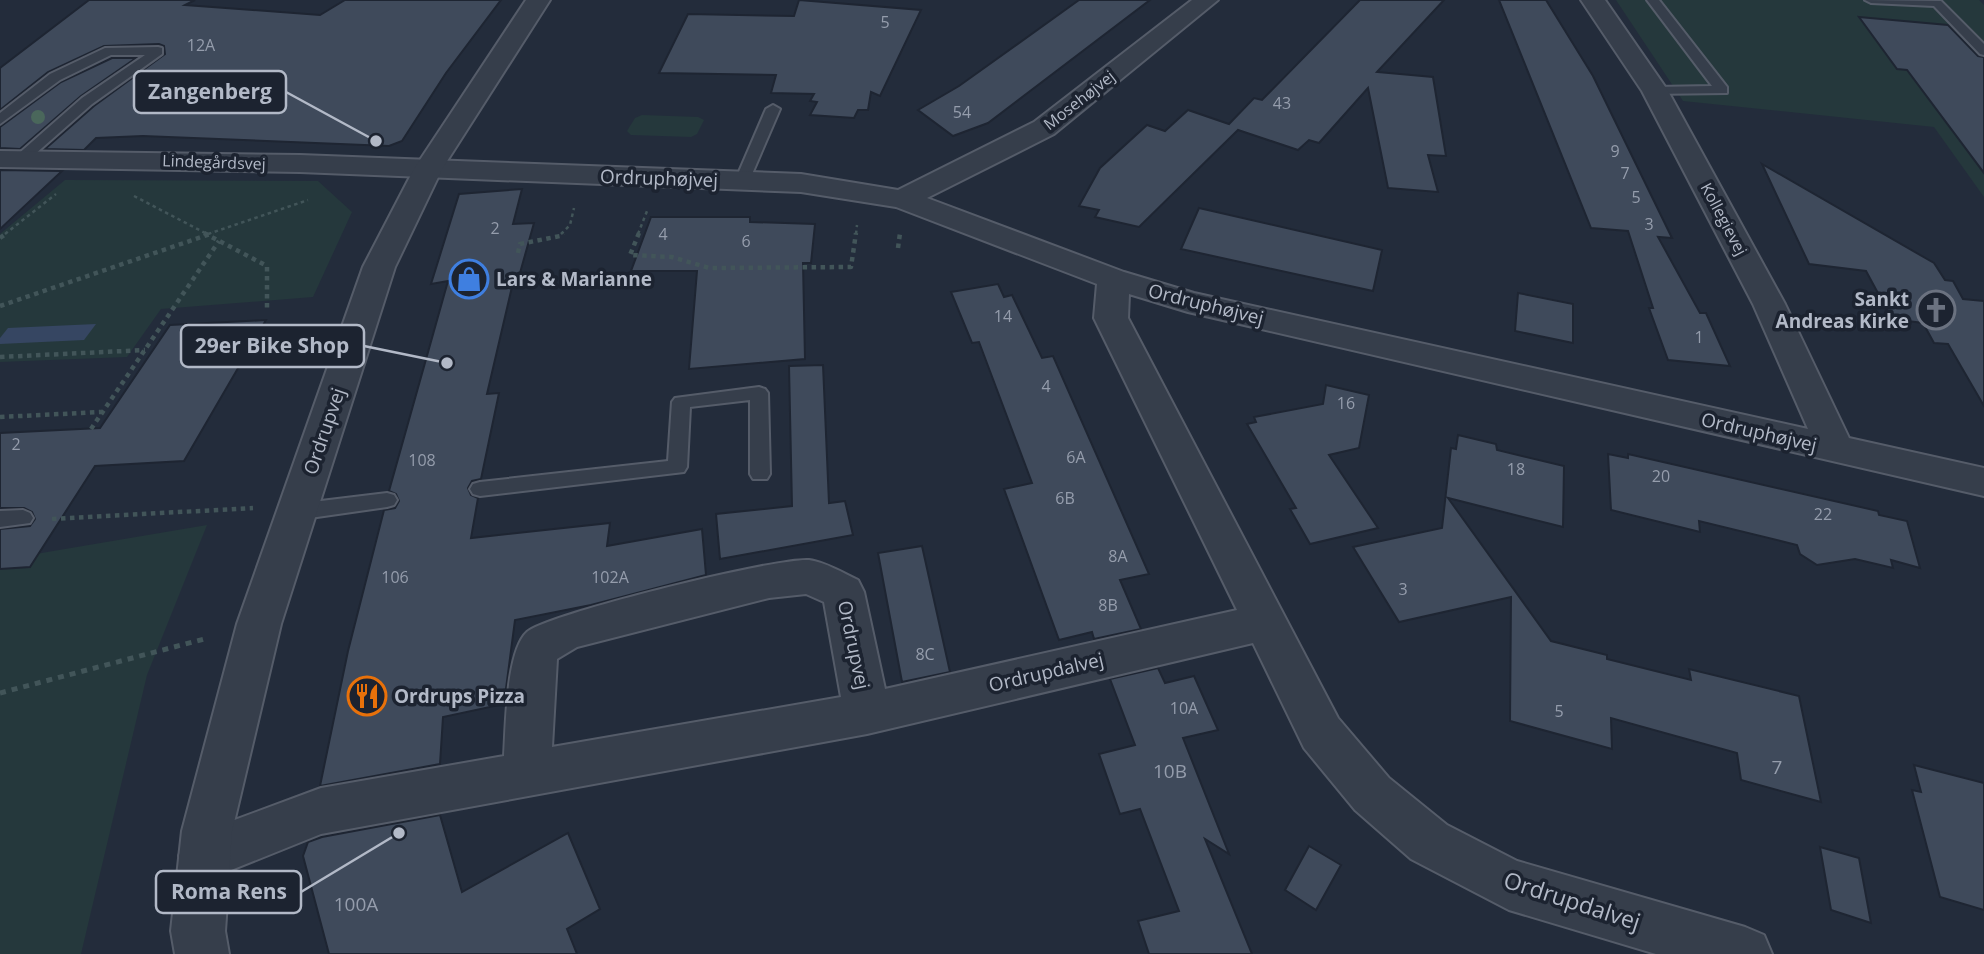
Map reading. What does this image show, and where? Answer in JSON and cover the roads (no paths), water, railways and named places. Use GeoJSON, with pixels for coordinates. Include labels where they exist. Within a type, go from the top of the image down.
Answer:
{"type":"FeatureCollection","features":[{"type":"Feature","properties":{"kind":"street","name":"Ordrupvej"},"geometry":{"type":"LineString","coordinates":[[202,954],[198,931],[207,831],[260,624],[379,267],[428,169],[538,0]]}},
{"type":"Feature","properties":{"kind":"street","name":"Mosehøjvej"},"geometry":{"type":"LineString","coordinates":[[902,199],[1044,128],[1206,0]]}},
{"type":"Feature","properties":{"kind":"street","name":"Kollegievej"},"geometry":{"type":"LineString","coordinates":[[1593,0],[1655,91],[1769,304],[1836,449]]}},
{"type":"Feature","properties":{"kind":"street","name":"Lindegårdsvej"},"geometry":{"type":"LineString","coordinates":[[11,159],[114,159],[428,169]]}},
{"type":"Feature","properties":{"kind":"street","name":"Ordruphøjvej"},"geometry":{"type":"LineString","coordinates":[[428,169],[801,183],[902,199],[1113,279],[1188,302],[1984,482]]}},
{"type":"Feature","properties":{"kind":"street","name":"Ordrupdalvej"},"geometry":{"type":"LineString","coordinates":[[1113,279],[1111,318],[1321,733],[1372,794],[1429,842],[1509,884],[1745,954]]}},
{"type":"Feature","properties":{"kind":"street","name":"Ordrupvej"},"geometry":{"type":"LineString","coordinates":[[204,856],[321,811],[867,713],[843,592],[809,577],[769,581],[566,632],[541,646],[534,661],[526,774]]}},
{"type":"Feature","properties":{"kind":"street","name":"Ordrupdalvej"},"geometry":{"type":"LineString","coordinates":[[867,713],[1266,622]]}},
{"type":"Feature","properties":{"kind":"lane"},"geometry":{"type":"LineString","coordinates":[[1653,0],[1722,90],[1655,91]]}},
{"type":"Feature","properties":{"kind":"lane"},"geometry":{"type":"LineString","coordinates":[[1871,0],[1937,2],[1984,51]]}},
{"type":"Feature","properties":{"kind":"lane"},"geometry":{"type":"LineString","coordinates":[[0,120],[55,77],[109,51],[158,51],[11,159]]}},
{"type":"Feature","properties":{"kind":"lane"},"geometry":{"type":"LineString","coordinates":[[742,181],[772,109]]}},
{"type":"Feature","properties":{"kind":"lane"},"geometry":{"type":"LineString","coordinates":[[480,489],[677,467],[681,402],[759,393],[761,474]]}},
{"type":"Feature","properties":{"kind":"lane"},"geometry":{"type":"LineString","coordinates":[[298,509],[387,500]]}},
{"type":"Feature","properties":{"kind":"lane"},"geometry":{"type":"LineString","coordinates":[[0,519],[23,518]]}},
{"type":"Feature","properties":{"kind":"water"},"geometry":{"type":"Polygon","coordinates":[[[96,324],[84,340],[0,344],[0,338],[8,328],[96,324]]]}},
{"type":"Feature","properties":{"kind":"place","name":"Zangenberg"},"geometry":{"type":"Point","coordinates":[376,141]}},
{"type":"Feature","properties":{"kind":"place","name":"Lars & Marianne"},"geometry":{"type":"Point","coordinates":[469,279]}},
{"type":"Feature","properties":{"kind":"place","name":"Sankt Andreas Kirke"},"geometry":{"type":"Point","coordinates":[1936,310]}},
{"type":"Feature","properties":{"kind":"place","name":"29er Bike Shop"},"geometry":{"type":"Point","coordinates":[447,363]}},
{"type":"Feature","properties":{"kind":"place","name":"Ordrups Pizza"},"geometry":{"type":"Point","coordinates":[367,696]}},
{"type":"Feature","properties":{"kind":"place","name":"Roma Rens"},"geometry":{"type":"Point","coordinates":[399,833]}}]}
